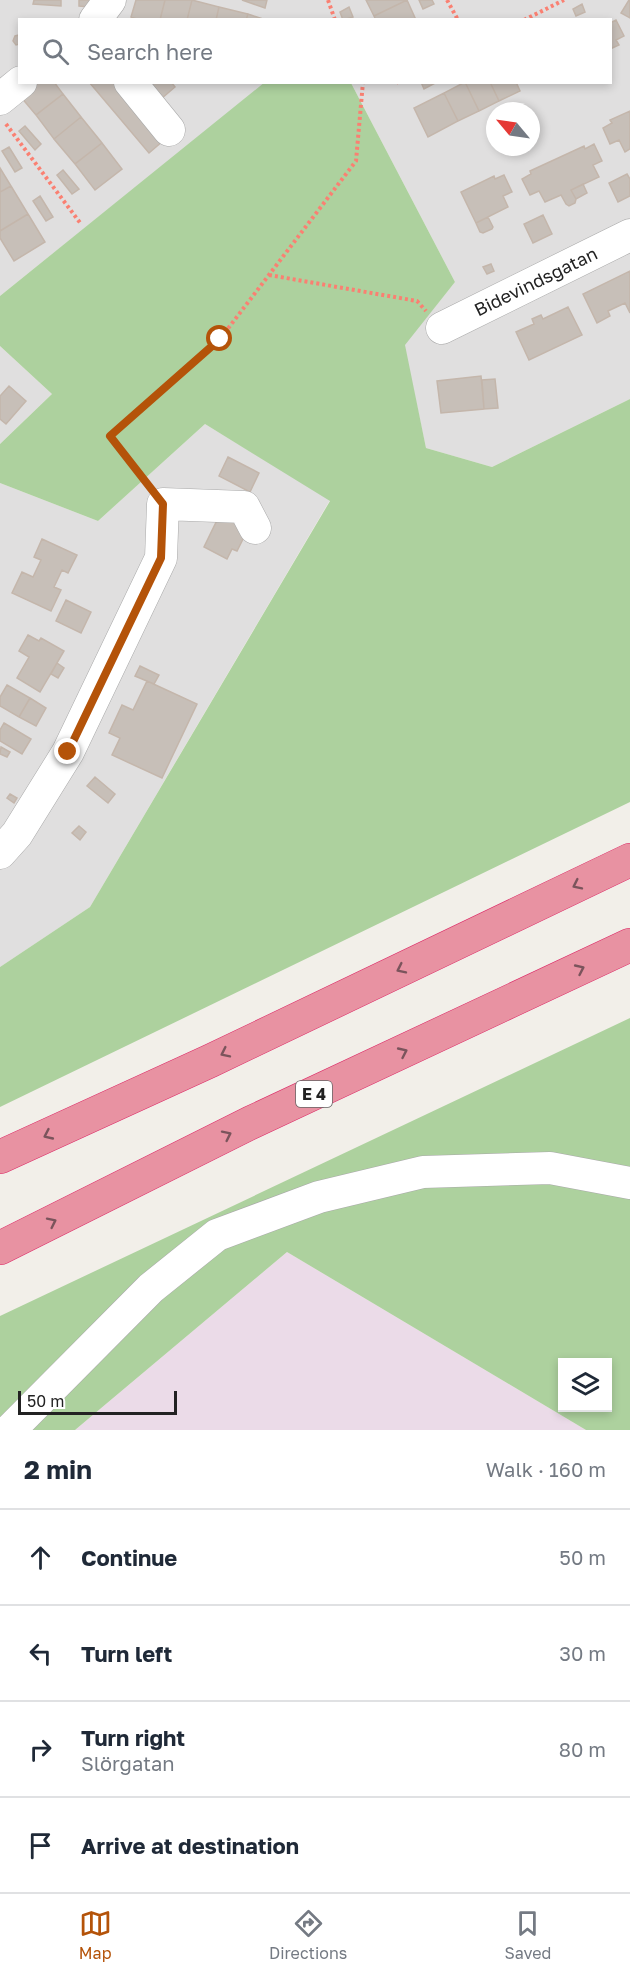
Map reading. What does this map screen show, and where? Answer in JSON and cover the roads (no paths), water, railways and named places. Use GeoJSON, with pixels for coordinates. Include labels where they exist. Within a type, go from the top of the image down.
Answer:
{"type":"FeatureCollection","features":[{"type":"Feature","properties":{"kind":"highway"},"geometry":{"type":"LineString","coordinates":[[0,1157],[210,1061],[630,860]]}},
{"type":"Feature","properties":{"kind":"highway","name":"E 4"},"geometry":{"type":"LineString","coordinates":[[0,1248],[250,1124],[630,945]]}},
{"type":"Feature","properties":{"kind":"street"},"geometry":{"type":"LineString","coordinates":[[96,18],[110,0]]}},
{"type":"Feature","properties":{"kind":"street"},"geometry":{"type":"LineString","coordinates":[[0,99],[19,84]]}},
{"type":"Feature","properties":{"kind":"street"},"geometry":{"type":"LineString","coordinates":[[132,84],[169,130]]}},
{"type":"Feature","properties":{"kind":"street","name":"Bidevindsgatan"},"geometry":{"type":"LineString","coordinates":[[442,328],[630,235]]}},
{"type":"Feature","properties":{"kind":"street"},"geometry":{"type":"LineString","coordinates":[[0,854],[17,834],[68,752],[161,558],[163,504],[244,507],[255,528]]}},
{"type":"Feature","properties":{"kind":"street"},"geometry":{"type":"LineString","coordinates":[[10,1430],[151,1288],[218,1235],[319,1197],[423,1172],[550,1168],[630,1183]]}}]}
